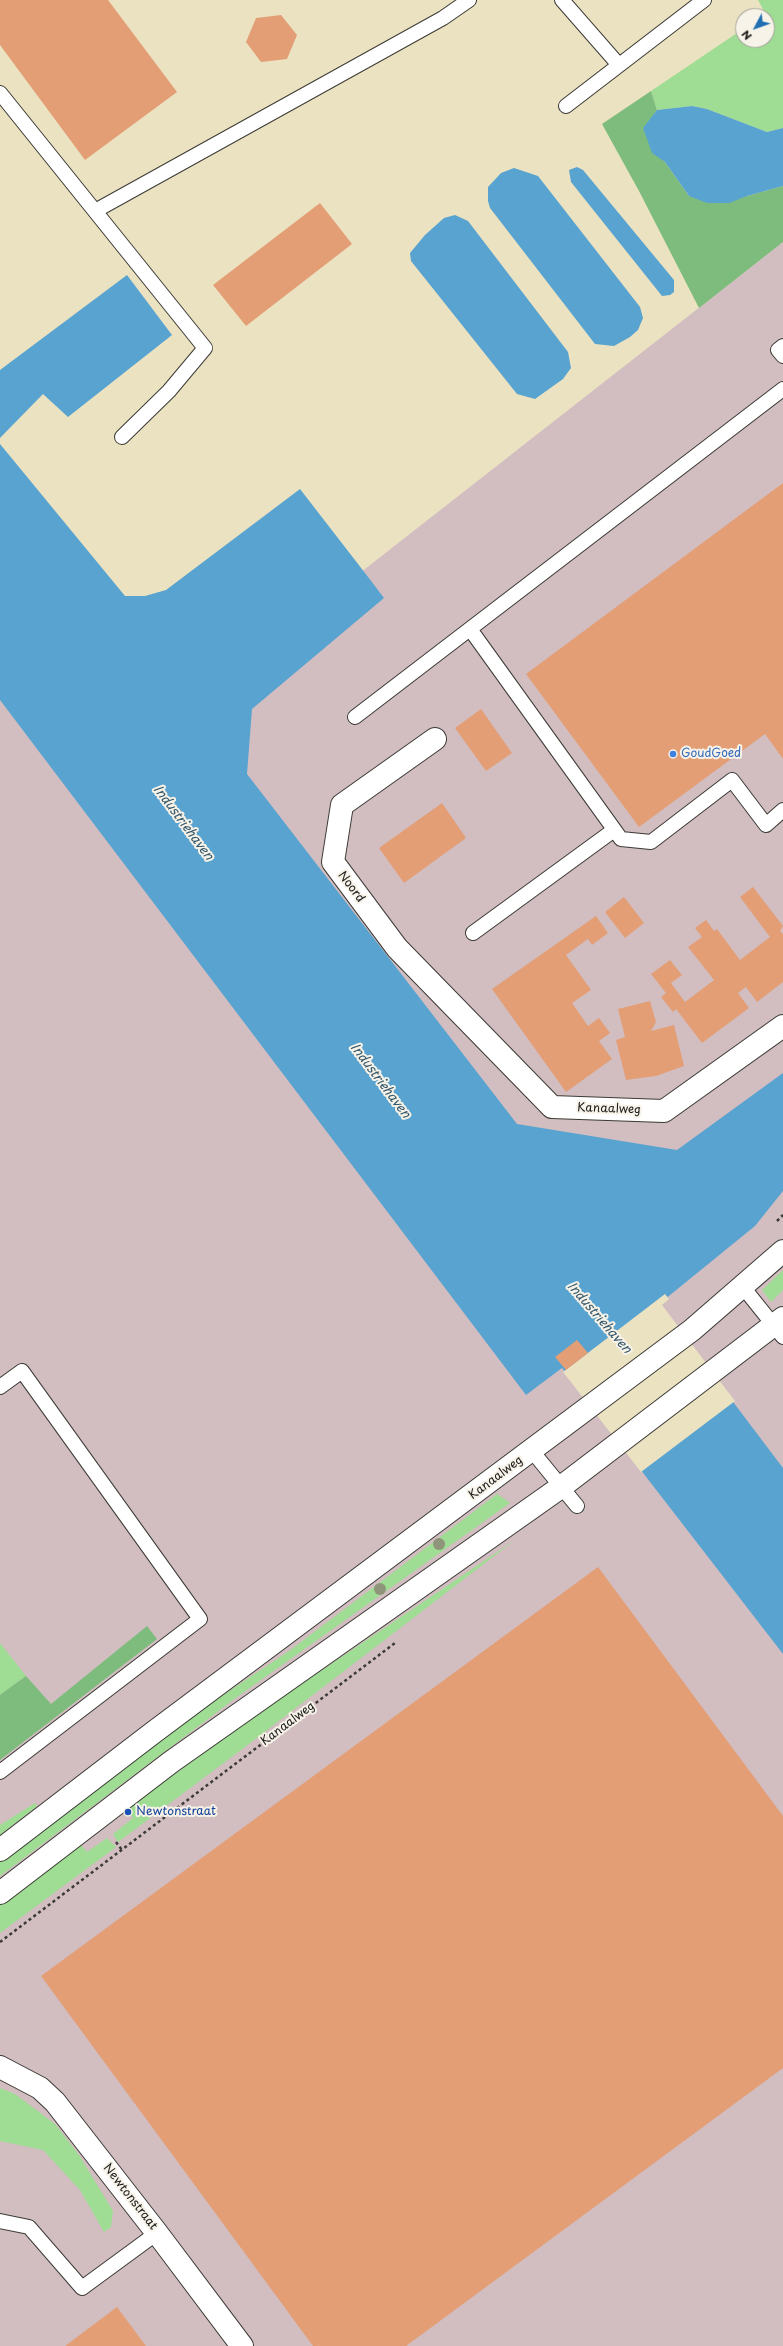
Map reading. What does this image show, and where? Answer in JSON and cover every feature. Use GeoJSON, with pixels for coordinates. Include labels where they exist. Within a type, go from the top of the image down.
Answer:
{"type":"FeatureCollection","features":[{"type":"Feature","properties":{"kind":"street","name":"Noord"},"geometry":{"type":"LineString","coordinates":[[434,739],[342,805],[333,862],[396,948],[450,1004]]}},
{"type":"Feature","properties":{"kind":"street","name":"Kanaalweg"},"geometry":{"type":"LineString","coordinates":[[450,1004],[552,1107],[664,1110],[783,1026]]}},
{"type":"Feature","properties":{"kind":"street","name":"Kanaalweg"},"geometry":{"type":"LineString","coordinates":[[0,1850],[160,1727],[532,1451],[692,1330],[783,1251]]}},
{"type":"Feature","properties":{"kind":"street"},"geometry":{"type":"LineString","coordinates":[[0,1893],[171,1762],[561,1487],[720,1367],[780,1327]]}},
{"type":"Feature","properties":{"kind":"street","name":"Newtonstraat"},"geometry":{"type":"LineString","coordinates":[[0,2067],[40,2088],[56,2102],[242,2346]]}},
{"type":"Feature","properties":{"kind":"lane"},"geometry":{"type":"LineString","coordinates":[[94,211],[436,22],[469,0]]}},
{"type":"Feature","properties":{"kind":"lane"},"geometry":{"type":"LineString","coordinates":[[562,0],[618,64]]}},
{"type":"Feature","properties":{"kind":"lane"},"geometry":{"type":"LineString","coordinates":[[566,106],[618,64],[704,0]]}},
{"type":"Feature","properties":{"kind":"lane"},"geometry":{"type":"LineString","coordinates":[[0,93],[205,348],[169,391],[122,437]]}},
{"type":"Feature","properties":{"kind":"lane"},"geometry":{"type":"LineString","coordinates":[[783,346],[778,350],[783,356]]}},
{"type":"Feature","properties":{"kind":"lane"},"geometry":{"type":"LineString","coordinates":[[355,717],[783,389]]}},
{"type":"Feature","properties":{"kind":"lane"},"geometry":{"type":"LineString","coordinates":[[470,629],[621,839],[651,842],[732,780],[766,825],[783,810]]}},
{"type":"Feature","properties":{"kind":"lane"},"geometry":{"type":"LineString","coordinates":[[473,933],[614,830]]}},
{"type":"Feature","properties":{"kind":"lane"},"geometry":{"type":"LineString","coordinates":[[743,1287],[780,1327]]}},
{"type":"Feature","properties":{"kind":"lane"},"geometry":{"type":"LineString","coordinates":[[0,1387],[22,1371],[200,1619],[0,1772]]}},
{"type":"Feature","properties":{"kind":"lane","name":"Kanaalweg"},"geometry":{"type":"LineString","coordinates":[[532,1451],[577,1506]]}},
{"type":"Feature","properties":{"kind":"lane"},"geometry":{"type":"LineString","coordinates":[[0,2221],[29,2227],[82,2288],[157,2233]]}},
{"type":"Feature","properties":{"kind":"path","name":"Kanaalweg"},"geometry":{"type":"LineString","coordinates":[[0,1942],[400,1640]]}},
{"type":"Feature","properties":{"kind":"shaded area"},"geometry":{"type":"Polygon","coordinates":[[[783,242],[783,2346],[0,2346],[0,627],[108,770],[783,242]]]}},
{"type":"Feature","properties":{"kind":"green space"},"geometry":{"type":"Polygon","coordinates":[[[758,0],[783,0],[783,128],[767,132],[707,109],[692,106],[657,110],[651,91],[735,34],[735,48],[775,48],[775,8],[762,8],[758,0]]]}},
{"type":"Feature","properties":{"kind":"green space"},"geometry":{"type":"Polygon","coordinates":[[[651,91],[657,110],[644,128],[651,149],[665,162],[689,196],[747,196],[783,186],[783,242],[699,308],[639,191],[602,124],[651,91]]]}},
{"type":"Feature","properties":{"kind":"green space"},"geometry":{"type":"Polygon","coordinates":[[[783,1270],[783,1290],[771,1302],[762,1290],[783,1270]]]}},
{"type":"Feature","properties":{"kind":"green space"},"geometry":{"type":"Polygon","coordinates":[[[497,1494],[510,1503],[237,1697],[0,1876],[0,1859],[132,1756],[289,1651],[497,1494]]]}},
{"type":"Feature","properties":{"kind":"green space"},"geometry":{"type":"Polygon","coordinates":[[[515,1540],[241,1750],[118,1842],[113,1834],[133,1818],[127,1808],[288,1693],[515,1540]]]}},
{"type":"Feature","properties":{"kind":"green space"},"geometry":{"type":"Polygon","coordinates":[[[147,1626],[157,1639],[0,1760],[0,1695],[26,1676],[51,1704],[147,1626]]]}},
{"type":"Feature","properties":{"kind":"green space"},"geometry":{"type":"Polygon","coordinates":[[[0,1643],[26,1676],[0,1695],[0,1643]]]}},
{"type":"Feature","properties":{"kind":"green space"},"geometry":{"type":"Polygon","coordinates":[[[35,1803],[37,1806],[0,1835],[0,1825],[35,1803]]]}},
{"type":"Feature","properties":{"kind":"green space"},"geometry":{"type":"Polygon","coordinates":[[[107,1838],[116,1847],[0,1933],[0,1905],[81,1845],[87,1852],[107,1838]]]}},
{"type":"Feature","properties":{"kind":"green space"},"geometry":{"type":"Polygon","coordinates":[[[0,2088],[15,2094],[55,2124],[79,2155],[113,2211],[111,2227],[104,2232],[80,2190],[43,2150],[0,2141],[0,2088]]]}},
{"type":"Feature","properties":{"kind":"water"},"geometry":{"type":"Polygon","coordinates":[[[692,106],[707,109],[767,132],[783,128],[783,186],[747,196],[729,203],[707,203],[689,196],[665,162],[652,153],[643,128],[657,110],[692,106]]]}},
{"type":"Feature","properties":{"kind":"water"},"geometry":{"type":"Polygon","coordinates":[[[577,167],[583,170],[674,280],[674,292],[670,295],[662,296],[571,182],[569,170],[577,167]]]}},
{"type":"Feature","properties":{"kind":"water"},"geometry":{"type":"Polygon","coordinates":[[[514,168],[538,176],[640,307],[643,318],[638,330],[630,337],[614,346],[595,344],[490,208],[488,201],[488,187],[501,173],[514,168]]]}},
{"type":"Feature","properties":{"kind":"water"},"geometry":{"type":"Polygon","coordinates":[[[455,215],[468,221],[568,352],[571,368],[563,379],[535,399],[517,394],[411,261],[410,253],[425,235],[444,218],[455,215]]]}},
{"type":"Feature","properties":{"kind":"water"},"geometry":{"type":"Polygon","coordinates":[[[127,275],[172,335],[68,417],[43,394],[0,438],[0,370],[127,275]]]}},
{"type":"Feature","properties":{"kind":"water","name":"Industriehaven"},"geometry":{"type":"Polygon","coordinates":[[[0,444],[125,596],[145,596],[166,590],[300,489],[365,573],[384,598],[252,709],[247,774],[517,1124],[677,1150],[783,1073],[783,1191],[755,1226],[659,1304],[783,1468],[783,1654],[562,1368],[526,1395],[0,700],[0,444]]]}},
{"type":"Feature","properties":{"kind":"pier"},"geometry":{"type":"Polygon","coordinates":[[[665,1294],[669,1299],[662,1305],[735,1401],[641,1472],[563,1372],[665,1294]]]}},
{"type":"Feature","properties":{"kind":"building"},"geometry":{"type":"Polygon","coordinates":[[[0,0],[108,0],[177,92],[85,160],[0,45],[0,0]]]}},
{"type":"Feature","properties":{"kind":"building"},"geometry":{"type":"Polygon","coordinates":[[[281,15],[297,35],[287,59],[261,62],[246,42],[256,18],[281,15]]]}},
{"type":"Feature","properties":{"kind":"building"},"geometry":{"type":"Polygon","coordinates":[[[320,203],[352,244],[246,326],[213,285],[320,203]]]}},
{"type":"Feature","properties":{"kind":"building"},"geometry":{"type":"Polygon","coordinates":[[[783,483],[783,759],[765,734],[639,827],[526,674],[783,483]]]}},
{"type":"Feature","properties":{"kind":"building"},"geometry":{"type":"Polygon","coordinates":[[[481,709],[512,753],[486,771],[455,728],[481,709]]]}},
{"type":"Feature","properties":{"kind":"building"},"geometry":{"type":"Polygon","coordinates":[[[442,803],[466,838],[404,883],[379,848],[442,803]]]}},
{"type":"Feature","properties":{"kind":"building"},"geometry":{"type":"Polygon","coordinates":[[[753,887],[783,926],[780,931],[783,934],[783,982],[757,1002],[746,987],[738,993],[749,1008],[702,1043],[676,1009],[673,1012],[661,997],[666,993],[651,974],[670,960],[682,975],[671,983],[685,1002],[714,980],[688,947],[702,937],[695,928],[706,920],[714,931],[717,929],[740,960],[770,937],[740,897],[753,887]]]}},
{"type":"Feature","properties":{"kind":"building"},"geometry":{"type":"Polygon","coordinates":[[[624,897],[644,923],[625,938],[605,912],[624,897]]]}},
{"type":"Feature","properties":{"kind":"building"},"geometry":{"type":"Polygon","coordinates":[[[596,916],[608,933],[592,945],[588,939],[566,955],[591,990],[572,1003],[588,1026],[599,1018],[610,1033],[599,1041],[612,1059],[566,1092],[492,989],[596,916]]]}},
{"type":"Feature","properties":{"kind":"building"},"geometry":{"type":"Polygon","coordinates":[[[650,1001],[656,1022],[651,1031],[674,1025],[684,1066],[656,1076],[626,1080],[616,1040],[625,1037],[618,1009],[650,1001]]]}},
{"type":"Feature","properties":{"kind":"building"},"geometry":{"type":"Polygon","coordinates":[[[577,1340],[588,1353],[566,1370],[555,1357],[577,1340]]]}},
{"type":"Feature","properties":{"kind":"building"},"geometry":{"type":"Polygon","coordinates":[[[598,1567],[783,1816],[783,2068],[406,2346],[313,2346],[41,1976],[598,1567]]]}},
{"type":"Feature","properties":{"kind":"building"},"geometry":{"type":"Polygon","coordinates":[[[117,2307],[146,2346],[65,2346],[117,2307]]]}},
{"type":"Feature","properties":{"kind":"place","name":"GoudGoed"},"geometry":{"type":"Point","coordinates":[673,754]}},
{"type":"Feature","properties":{"kind":"place","name":"Newtonstraat"},"geometry":{"type":"Point","coordinates":[128,1812]}}]}
